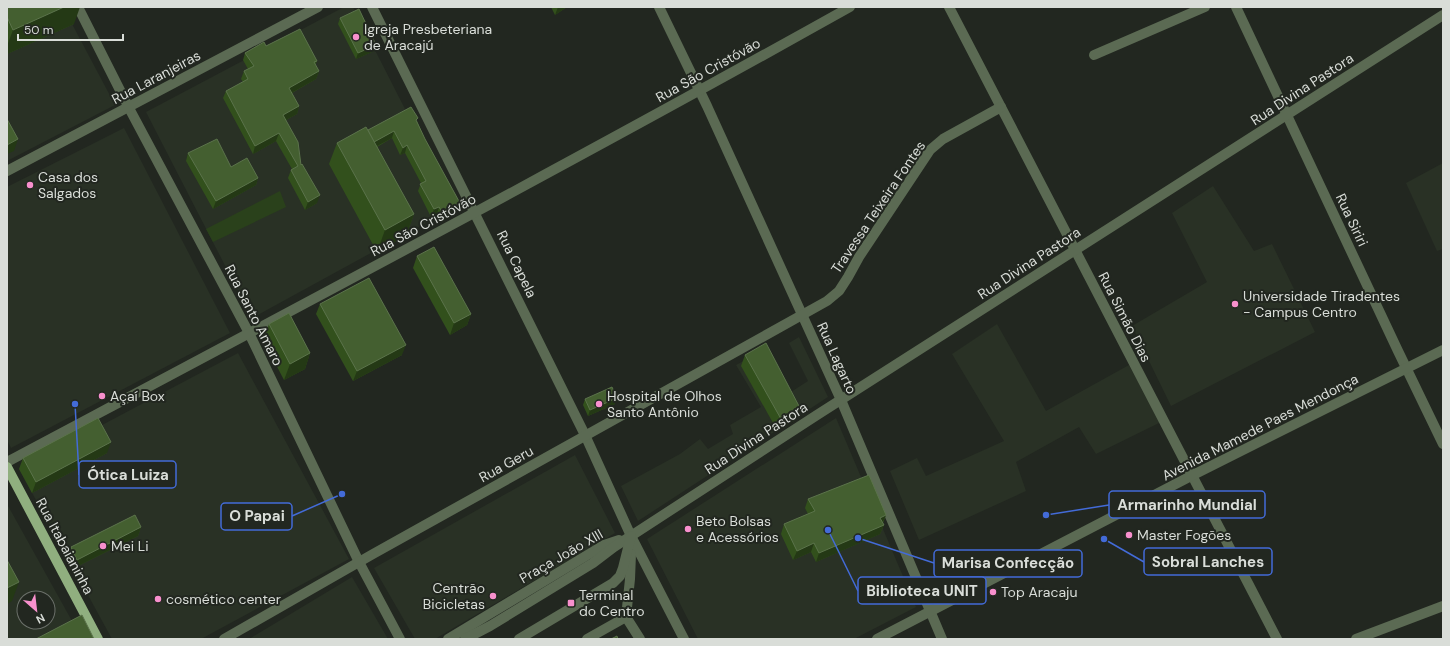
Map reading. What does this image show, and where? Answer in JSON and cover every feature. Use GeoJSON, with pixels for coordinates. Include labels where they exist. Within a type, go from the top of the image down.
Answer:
{"type":"FeatureCollection","features":[{"type":"Feature","properties":{"kind":"main road","name":"Rua Itabaianinha"},"geometry":{"type":"LineString","coordinates":[[7,467],[98,639]]}},
{"type":"Feature","properties":{"kind":"street","name":"Rua Santo Amaro"},"geometry":{"type":"LineString","coordinates":[[78,7],[129,108],[249,333],[359,562],[400,639]]}},
{"type":"Feature","properties":{"kind":"street","name":"Rua Laranjeiras"},"geometry":{"type":"LineString","coordinates":[[7,171],[318,7]]}},
{"type":"Feature","properties":{"kind":"street","name":"Rua Capela"},"geometry":{"type":"LineString","coordinates":[[372,7],[476,213],[585,435],[631,536]]}},
{"type":"Feature","properties":{"kind":"street","name":"Rua Lagarto"},"geometry":{"type":"LineString","coordinates":[[659,7],[700,91],[841,400],[942,639]]}},
{"type":"Feature","properties":{"kind":"street","name":"Rua São Cristóvão"},"geometry":{"type":"LineString","coordinates":[[7,462],[476,213],[700,91],[850,7]]}},
{"type":"Feature","properties":{"kind":"street","name":"Rua Simão Dias"},"geometry":{"type":"LineString","coordinates":[[949,7],[1002,106],[1191,476],[1277,639]]}},
{"type":"Feature","properties":{"kind":"street"},"geometry":{"type":"LineString","coordinates":[[1094,56],[1205,7]]}},
{"type":"Feature","properties":{"kind":"street","name":"Rua Siriri"},"geometry":{"type":"LineString","coordinates":[[1239,8],[1287,115],[1406,369],[1443,444]]}},
{"type":"Feature","properties":{"kind":"street","name":"Rua Divina Pastora"},"geometry":{"type":"LineString","coordinates":[[631,536],[1076,249],[1443,15]]}},
{"type":"Feature","properties":{"kind":"street","name":"Travessa Teixeira Fontes"},"geometry":{"type":"LineString","coordinates":[[802,314],[827,301],[839,291],[862,251],[930,150],[943,139],[1002,106]]}},
{"type":"Feature","properties":{"kind":"street","name":"Rua Geru"},"geometry":{"type":"LineString","coordinates":[[224,639],[802,314]]}},
{"type":"Feature","properties":{"kind":"street","name":"Avenida Mamede Paes Mendonça"},"geometry":{"type":"LineString","coordinates":[[877,639],[1191,476],[1443,350]]}},
{"type":"Feature","properties":{"kind":"street"},"geometry":{"type":"LineString","coordinates":[[631,536],[630,579],[626,617],[640,639]]}},
{"type":"Feature","properties":{"kind":"street"},"geometry":{"type":"LineString","coordinates":[[465,639],[490,626],[594,563],[631,536]]}},
{"type":"Feature","properties":{"kind":"street"},"geometry":{"type":"LineString","coordinates":[[518,639],[613,583],[622,572],[631,536]]}},
{"type":"Feature","properties":{"kind":"street"},"geometry":{"type":"LineString","coordinates":[[631,536],[684,639]]}},
{"type":"Feature","properties":{"kind":"street","name":"Praça João XIII"},"geometry":{"type":"LineString","coordinates":[[448,639],[604,545],[631,536]]}},
{"type":"Feature","properties":{"kind":"street"},"geometry":{"type":"LineString","coordinates":[[1356,639],[1443,606]]}},
{"type":"Feature","properties":{"kind":"street"},"geometry":{"type":"LineString","coordinates":[[587,639],[626,617]]}},
{"type":"Feature","properties":{"kind":"shaded area"},"geometry":{"type":"Polygon","coordinates":[[[7,7],[63,7],[115,105],[7,161],[7,7]]]}},
{"type":"Feature","properties":{"kind":"shaded area"},"geometry":{"type":"Polygon","coordinates":[[[344,7],[353,7],[455,207],[252,318],[146,112],[344,7]]]}},
{"type":"Feature","properties":{"kind":"shaded area"},"geometry":{"type":"Polygon","coordinates":[[[124,128],[230,333],[11,448],[7,440],[7,187],[124,128]]]}},
{"type":"Feature","properties":{"kind":"shaded area"},"geometry":{"type":"Polygon","coordinates":[[[1443,163],[1443,249],[1437,251],[1406,183],[1443,163]]]}},
{"type":"Feature","properties":{"kind":"shaded area","name":"Universidade Tiradentes - Campus Centro"},"geometry":{"type":"Polygon","coordinates":[[[1213,186],[1254,251],[1272,244],[1315,332],[1171,406],[1132,326],[1207,282],[1172,213],[1213,186]]]}},
{"type":"Feature","properties":{"kind":"shaded area"},"geometry":{"type":"Polygon","coordinates":[[[997,324],[1046,411],[1129,365],[1161,422],[1096,454],[1079,427],[1016,462],[1026,491],[919,540],[890,471],[917,458],[926,476],[1004,441],[952,354],[997,324]]]}},
{"type":"Feature","properties":{"kind":"shaded area"},"geometry":{"type":"Polygon","coordinates":[[[799,337],[828,397],[638,521],[621,486],[680,454],[700,439],[708,449],[733,434],[730,425],[761,407],[736,365],[768,348],[791,392],[808,381],[789,343],[799,337]]]}},
{"type":"Feature","properties":{"kind":"shaded area"},"geometry":{"type":"Polygon","coordinates":[[[238,353],[349,559],[201,639],[112,639],[19,469],[238,353]]]}},
{"type":"Feature","properties":{"kind":"shaded area"},"geometry":{"type":"Polygon","coordinates":[[[836,418],[916,607],[854,639],[698,639],[647,539],[836,418]]]}},
{"type":"Feature","properties":{"kind":"shaded area"},"geometry":{"type":"Polygon","coordinates":[[[575,455],[615,533],[435,639],[415,639],[374,568],[575,455]]]}},
{"type":"Feature","properties":{"kind":"shaded area"},"geometry":{"type":"Polygon","coordinates":[[[7,504],[55,590],[16,590],[16,630],[56,630],[56,592],[82,639],[7,639],[7,504]]]}},
{"type":"Feature","properties":{"kind":"shaded area"},"geometry":{"type":"Polygon","coordinates":[[[352,577],[388,639],[249,639],[352,577]]]}},
{"type":"Feature","properties":{"kind":"green space"},"geometry":{"type":"Polygon","coordinates":[[[280,191],[286,207],[213,242],[206,229],[280,191]]]}},
{"type":"Feature","properties":{"kind":"building"},"geometry":{"type":"Polygon","coordinates":[[[7,7],[64,7],[13,30],[7,17],[7,7]]]}},
{"type":"Feature","properties":{"kind":"building","name":"Igreja Presbeteriana de Aracajú"},"geometry":{"type":"Polygon","coordinates":[[[359,9],[376,45],[358,53],[340,18],[359,9]]]}},
{"type":"Feature","properties":{"kind":"building"},"geometry":{"type":"Polygon","coordinates":[[[300,29],[317,61],[314,62],[319,71],[289,88],[299,106],[283,115],[298,142],[301,165],[302,164],[320,195],[308,202],[291,170],[298,166],[279,133],[255,146],[226,91],[248,79],[244,71],[254,66],[245,53],[264,42],[266,46],[300,29]]]}},
{"type":"Feature","properties":{"kind":"building"},"geometry":{"type":"Polygon","coordinates":[[[411,107],[418,118],[416,120],[425,139],[460,203],[442,212],[439,207],[434,209],[420,184],[426,181],[407,145],[403,148],[394,131],[374,142],[368,130],[411,107]]]}},
{"type":"Feature","properties":{"kind":"building"},"geometry":{"type":"Polygon","coordinates":[[[7,119],[18,139],[7,145],[7,119]]]}},
{"type":"Feature","properties":{"kind":"building"},"geometry":{"type":"Polygon","coordinates":[[[366,127],[414,214],[385,230],[337,143],[366,127]]]}},
{"type":"Feature","properties":{"kind":"building"},"geometry":{"type":"Polygon","coordinates":[[[217,139],[231,167],[247,158],[258,178],[216,201],[188,153],[217,139]]]}},
{"type":"Feature","properties":{"kind":"building"},"geometry":{"type":"Polygon","coordinates":[[[434,247],[471,314],[454,323],[417,256],[434,247]]]}},
{"type":"Feature","properties":{"kind":"building"},"geometry":{"type":"Polygon","coordinates":[[[369,278],[406,345],[357,371],[320,304],[369,278]]]}},
{"type":"Feature","properties":{"kind":"building"},"geometry":{"type":"Polygon","coordinates":[[[289,313],[310,353],[290,364],[269,324],[289,313]]]}},
{"type":"Feature","properties":{"kind":"building"},"geometry":{"type":"Polygon","coordinates":[[[766,343],[800,408],[781,419],[745,355],[766,343]]]}},
{"type":"Feature","properties":{"kind":"building"},"geometry":{"type":"Polygon","coordinates":[[[612,387],[617,398],[590,410],[585,399],[612,387]]]}},
{"type":"Feature","properties":{"kind":"building"},"geometry":{"type":"Polygon","coordinates":[[[98,418],[111,442],[36,482],[23,458],[98,418]]]}},
{"type":"Feature","properties":{"kind":"building"},"geometry":{"type":"Polygon","coordinates":[[[869,475],[886,515],[880,518],[884,525],[819,553],[814,543],[797,551],[784,524],[815,511],[808,499],[869,475]]]}},
{"type":"Feature","properties":{"kind":"building"},"geometry":{"type":"Polygon","coordinates":[[[135,515],[141,527],[77,560],[71,547],[135,515]]]}},
{"type":"Feature","properties":{"kind":"building"},"geometry":{"type":"Polygon","coordinates":[[[7,560],[19,582],[7,588],[7,560]]]}},
{"type":"Feature","properties":{"kind":"building"},"geometry":{"type":"Polygon","coordinates":[[[82,615],[94,639],[36,639],[56,630],[56,629],[82,615]]]}},
{"type":"Feature","properties":{"kind":"building"},"geometry":{"type":"Polygon","coordinates":[[[617,636],[618,639],[611,639],[617,636]]]}},
{"type":"Feature","properties":{"kind":"place","name":"Igreja Presbeteriana de Aracajú"},"geometry":{"type":"Point","coordinates":[356,37]}},
{"type":"Feature","properties":{"kind":"place","name":"Casa dos Salgados"},"geometry":{"type":"Point","coordinates":[30,185]}},
{"type":"Feature","properties":{"kind":"place","name":"Universidade Tiradentes - Campus Centro"},"geometry":{"type":"Point","coordinates":[1235,304]}},
{"type":"Feature","properties":{"kind":"place","name":"Açaí Box"},"geometry":{"type":"Point","coordinates":[102,396]}},
{"type":"Feature","properties":{"kind":"place","name":"Ótica Luiza"},"geometry":{"type":"Point","coordinates":[75,404]}},
{"type":"Feature","properties":{"kind":"place","name":"Hospital de Olhos Santo Antônio"},"geometry":{"type":"Point","coordinates":[599,404]}},
{"type":"Feature","properties":{"kind":"place","name":"O Papai"},"geometry":{"type":"Point","coordinates":[342,494]}},
{"type":"Feature","properties":{"kind":"place","name":"Armarinho Mundial"},"geometry":{"type":"Point","coordinates":[1046,515]}},
{"type":"Feature","properties":{"kind":"place","name":"Beto Bolsas e Acessórios"},"geometry":{"type":"Point","coordinates":[688,529]}},
{"type":"Feature","properties":{"kind":"place","name":"Biblioteca UNIT"},"geometry":{"type":"Point","coordinates":[828,530]}},
{"type":"Feature","properties":{"kind":"place","name":"Master Fogões"},"geometry":{"type":"Point","coordinates":[1129,535]}},
{"type":"Feature","properties":{"kind":"place","name":"Marisa Confecção"},"geometry":{"type":"Point","coordinates":[858,538]}},
{"type":"Feature","properties":{"kind":"place","name":"Sobral Lanches"},"geometry":{"type":"Point","coordinates":[1104,539]}},
{"type":"Feature","properties":{"kind":"place","name":"Mei Li"},"geometry":{"type":"Point","coordinates":[103,546]}},
{"type":"Feature","properties":{"kind":"place","name":"Top Aracaju"},"geometry":{"type":"Point","coordinates":[993,592]}},
{"type":"Feature","properties":{"kind":"place","name":"Centrão Bicicletas"},"geometry":{"type":"Point","coordinates":[493,596]}},
{"type":"Feature","properties":{"kind":"place","name":"cosmético center"},"geometry":{"type":"Point","coordinates":[158,599]}},
{"type":"Feature","properties":{"kind":"place","name":"Terminal do Centro"},"geometry":{"type":"Point","coordinates":[571,603]}}]}
